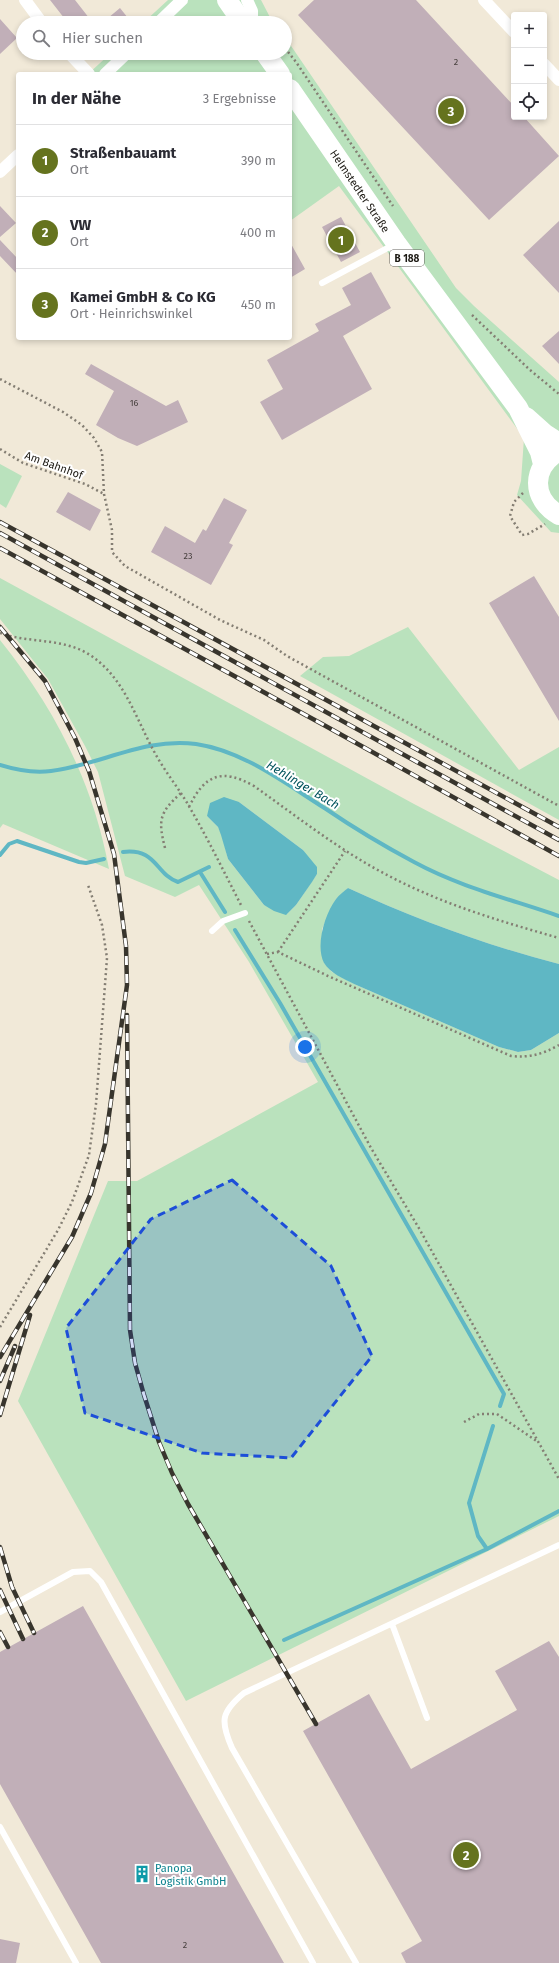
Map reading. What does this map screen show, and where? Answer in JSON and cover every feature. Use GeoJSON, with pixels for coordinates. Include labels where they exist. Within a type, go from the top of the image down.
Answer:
{"type":"FeatureCollection","features":[{"type":"Feature","properties":{"kind":"main road"},"geometry":{"type":"LineString","coordinates":[[227,0],[238,16]]}},
{"type":"Feature","properties":{"kind":"main road"},"geometry":{"type":"LineString","coordinates":[[270,60],[279,72]]}},
{"type":"Feature","properties":{"kind":"main road","name":"Helmstedter Straße"},"geometry":{"type":"LineString","coordinates":[[292,92],[396,244],[518,408],[545,434],[559,443]]}},
{"type":"Feature","properties":{"kind":"main road","name":"Helmstedter Straße"},"geometry":{"type":"LineString","coordinates":[[518,408],[540,452],[543,464]]}},
{"type":"Feature","properties":{"kind":"main road"},"geometry":{"type":"LineString","coordinates":[[559,451],[550,456],[543,464],[538,478],[539,494],[547,507],[559,515]]}},
{"type":"Feature","properties":{"kind":"street"},"geometry":{"type":"LineString","coordinates":[[26,0],[37,16]]}},
{"type":"Feature","properties":{"kind":"street"},"geometry":{"type":"LineString","coordinates":[[165,16],[182,0]]}},
{"type":"Feature","properties":{"kind":"street"},"geometry":{"type":"LineString","coordinates":[[247,0],[252,11],[252,16]]}},
{"type":"Feature","properties":{"kind":"street"},"geometry":{"type":"LineString","coordinates":[[484,0],[511,29]]}},
{"type":"Feature","properties":{"kind":"street"},"geometry":{"type":"LineString","coordinates":[[76,60],[87,72]]}},
{"type":"Feature","properties":{"kind":"street"},"geometry":{"type":"LineString","coordinates":[[107,72],[120,60]]}},
{"type":"Feature","properties":{"kind":"street"},"geometry":{"type":"LineString","coordinates":[[547,67],[559,80]]}},
{"type":"Feature","properties":{"kind":"street"},"geometry":{"type":"LineString","coordinates":[[0,172],[16,158]]}},
{"type":"Feature","properties":{"kind":"lane"},"geometry":{"type":"LineString","coordinates":[[322,284],[396,244]]}},
{"type":"Feature","properties":{"kind":"lane"},"geometry":{"type":"LineString","coordinates":[[212,931],[223,920],[245,913]]}},
{"type":"Feature","properties":{"kind":"lane"},"geometry":{"type":"LineString","coordinates":[[356,1963],[232,1748],[224,1730],[225,1715],[232,1703],[244,1693],[559,1545]]}},
{"type":"Feature","properties":{"kind":"lane"},"geometry":{"type":"LineString","coordinates":[[0,1612],[74,1572],[90,1571],[101,1582],[313,1963]]}},
{"type":"Feature","properties":{"kind":"lane"},"geometry":{"type":"LineString","coordinates":[[392,1624],[427,1718]]}},
{"type":"Feature","properties":{"kind":"lane"},"geometry":{"type":"LineString","coordinates":[[0,1827],[76,1963]]}},
{"type":"Feature","properties":{"kind":"path"},"geometry":{"type":"LineString","coordinates":[[292,57],[395,209]]}},
{"type":"Feature","properties":{"kind":"path"},"geometry":{"type":"LineString","coordinates":[[471,315],[530,370],[559,394]]}},
{"type":"Feature","properties":{"kind":"path"},"geometry":{"type":"LineString","coordinates":[[0,379],[63,412],[82,425],[94,438],[102,452],[104,494],[112,530],[112,552],[125,566],[220,620],[264,640],[287,656],[559,806]]}},
{"type":"Feature","properties":{"kind":"path","name":"Am Bahnhof"},"geometry":{"type":"LineString","coordinates":[[0,449],[23,463],[85,484],[104,494]]}},
{"type":"Feature","properties":{"kind":"path"},"geometry":{"type":"LineString","coordinates":[[0,633],[22,639],[51,641],[67,645],[84,652],[101,663],[118,683],[156,754],[189,807],[371,1148],[420,1230],[559,1478]]}},
{"type":"Feature","properties":{"kind":"path"},"geometry":{"type":"LineString","coordinates":[[189,807],[200,788],[206,782],[217,777],[228,775],[240,778],[254,786],[345,850],[393,878],[422,891],[508,924],[559,938]]}},
{"type":"Feature","properties":{"kind":"path"},"geometry":{"type":"LineString","coordinates":[[165,848],[161,832],[162,815],[165,808],[181,793]]}},
{"type":"Feature","properties":{"kind":"path"},"geometry":{"type":"LineString","coordinates":[[278,952],[345,850]]}},
{"type":"Feature","properties":{"kind":"path"},"geometry":{"type":"LineString","coordinates":[[0,1327],[58,1230],[72,1202],[89,1156],[96,1111],[107,958],[102,925],[88,885]]}},
{"type":"Feature","properties":{"kind":"path"},"geometry":{"type":"LineString","coordinates":[[267,954],[278,952],[328,976],[511,1056],[525,1058],[543,1054],[559,1045]]}},
{"type":"Feature","properties":{"kind":"path"},"geometry":{"type":"LineString","coordinates":[[464,1422],[479,1414],[497,1414],[538,1442]]}},
{"type":"Feature","properties":{"kind":"highlighted area"},"geometry":{"type":"Polygon","coordinates":[[[232,1180],[331,1266],[372,1356],[291,1458],[202,1453],[85,1413],[66,1328],[151,1219],[232,1180]]]}},
{"type":"Feature","properties":{"kind":"green space"},"geometry":{"type":"Polygon","coordinates":[[[168,0],[261,0],[269,16],[151,16],[168,0]]]}},
{"type":"Feature","properties":{"kind":"green space"},"geometry":{"type":"Polygon","coordinates":[[[292,47],[456,288],[559,382],[559,533],[551,532],[517,495],[521,481],[524,438],[339,186],[292,220],[292,72],[90,72],[103,60],[292,60],[292,47]]]}},
{"type":"Feature","properties":{"kind":"green space"},"geometry":{"type":"Polygon","coordinates":[[[0,464],[22,476],[6,508],[0,504],[0,464]]]}},
{"type":"Feature","properties":{"kind":"green space"},"geometry":{"type":"Polygon","coordinates":[[[0,578],[414,804],[559,880],[559,964],[505,949],[452,931],[400,911],[348,888],[336,899],[322,929],[324,963],[332,972],[354,984],[499,1047],[518,1052],[531,1050],[559,1033],[559,1516],[186,1701],[18,1401],[108,1181],[137,1181],[318,1082],[249,962],[199,885],[175,897],[125,876],[98,772],[48,679],[0,619],[0,578]],[[239,802],[207,816],[218,827],[222,835],[228,859],[264,905],[287,914],[296,905],[317,874],[303,850],[239,802]]]}},
{"type":"Feature","properties":{"kind":"green space"},"geometry":{"type":"Polygon","coordinates":[[[408,627],[519,770],[559,747],[559,820],[300,676],[323,657],[349,656],[408,627]]]}},
{"type":"Feature","properties":{"kind":"green space"},"geometry":{"type":"Polygon","coordinates":[[[0,640],[38,693],[69,748],[93,806],[109,869],[3,824],[0,828],[0,640]]]}},
{"type":"Feature","properties":{"kind":"water"},"geometry":{"type":"Polygon","coordinates":[[[224,797],[239,802],[303,850],[317,867],[317,874],[312,882],[296,905],[286,915],[274,911],[264,905],[228,859],[218,827],[207,816],[210,803],[224,797]]]}},
{"type":"Feature","properties":{"kind":"water"},"geometry":{"type":"Polygon","coordinates":[[[348,888],[400,911],[452,931],[505,949],[559,964],[559,1033],[531,1050],[518,1052],[499,1047],[354,984],[333,973],[324,963],[321,956],[322,930],[332,905],[348,888]]]}},
{"type":"Feature","properties":{"kind":"building"},"geometry":{"type":"Polygon","coordinates":[[[50,0],[75,0],[88,16],[63,16],[50,0]]]}},
{"type":"Feature","properties":{"kind":"building"},"geometry":{"type":"Polygon","coordinates":[[[314,0],[416,0],[511,103],[511,120],[527,120],[559,156],[489,220],[298,15],[314,0]]]}},
{"type":"Feature","properties":{"kind":"building"},"geometry":{"type":"Polygon","coordinates":[[[120,8],[126,16],[110,16],[120,8]]]}},
{"type":"Feature","properties":{"kind":"building"},"geometry":{"type":"Polygon","coordinates":[[[0,19],[16,37],[16,39],[0,54],[0,19]]]}},
{"type":"Feature","properties":{"kind":"building"},"geometry":{"type":"Polygon","coordinates":[[[0,206],[16,223],[0,237],[0,206]]]}},
{"type":"Feature","properties":{"kind":"building"},"geometry":{"type":"Polygon","coordinates":[[[341,217],[360,252],[341,262],[322,227],[341,217]]]}},
{"type":"Feature","properties":{"kind":"building"},"geometry":{"type":"Polygon","coordinates":[[[559,221],[559,293],[523,255],[559,221]]]}},
{"type":"Feature","properties":{"kind":"building"},"geometry":{"type":"Polygon","coordinates":[[[0,240],[16,257],[16,273],[0,256],[0,240]]]}},
{"type":"Feature","properties":{"kind":"building"},"geometry":{"type":"Polygon","coordinates":[[[292,246],[305,269],[292,277],[292,246]]]}},
{"type":"Feature","properties":{"kind":"building"},"geometry":{"type":"Polygon","coordinates":[[[371,272],[391,308],[343,336],[372,389],[282,440],[260,402],[283,389],[267,360],[319,331],[315,324],[351,305],[342,288],[371,272]]]}},
{"type":"Feature","properties":{"kind":"building"},"geometry":{"type":"Polygon","coordinates":[[[559,331],[559,364],[542,346],[559,331]]]}},
{"type":"Feature","properties":{"kind":"building"},"geometry":{"type":"Polygon","coordinates":[[[91,364],[166,406],[178,400],[188,422],[137,446],[118,438],[96,425],[114,391],[85,374],[91,364]]]}},
{"type":"Feature","properties":{"kind":"building"},"geometry":{"type":"Polygon","coordinates":[[[68,492],[101,510],[90,531],[56,512],[68,492]]]}},
{"type":"Feature","properties":{"kind":"building"},"geometry":{"type":"Polygon","coordinates":[[[224,498],[247,510],[229,543],[233,545],[211,585],[151,552],[165,526],[195,543],[203,529],[206,531],[224,498]]]}},
{"type":"Feature","properties":{"kind":"building"},"geometry":{"type":"Polygon","coordinates":[[[534,576],[559,617],[559,721],[489,603],[534,576]]]}},
{"type":"Feature","properties":{"kind":"building","name":"Panopa Logistik GmbH"},"geometry":{"type":"Polygon","coordinates":[[[83,1606],[284,1963],[101,1963],[0,1784],[0,1652],[83,1606]]]}},
{"type":"Feature","properties":{"kind":"building"},"geometry":{"type":"Polygon","coordinates":[[[549,1641],[559,1657],[559,1963],[406,1963],[401,1953],[422,1941],[303,1731],[369,1694],[411,1769],[517,1710],[495,1671],[549,1641]]]}},
{"type":"Feature","properties":{"kind":"building"},"geometry":{"type":"Polygon","coordinates":[[[0,1939],[20,1943],[16,1963],[0,1963],[0,1939]]]}},
{"type":"Feature","properties":{"kind":"waterway","name":"Hehlinger Bach"},"geometry":{"type":"LineString","coordinates":[[0,765],[26,771],[45,772],[69,768],[159,744],[196,744],[214,748],[248,761],[280,779],[369,837],[431,871],[467,886],[559,916]]}},
{"type":"Feature","properties":{"kind":"waterway"},"geometry":{"type":"LineString","coordinates":[[0,855],[9,844],[17,841],[79,862],[86,863],[104,859]]}},
{"type":"Feature","properties":{"kind":"waterway"},"geometry":{"type":"LineString","coordinates":[[123,852],[143,854],[155,862],[170,878],[178,882],[209,867]]}},
{"type":"Feature","properties":{"kind":"waterway"},"geometry":{"type":"LineString","coordinates":[[200,872],[225,912]]}},
{"type":"Feature","properties":{"kind":"waterway"},"geometry":{"type":"LineString","coordinates":[[235,930],[280,1003],[504,1394],[500,1406]]}},
{"type":"Feature","properties":{"kind":"waterway"},"geometry":{"type":"LineString","coordinates":[[487,1549],[478,1536],[469,1503],[493,1426]]}},
{"type":"Feature","properties":{"kind":"waterway"},"geometry":{"type":"LineString","coordinates":[[284,1640],[487,1549],[559,1511]]}},
{"type":"Feature","properties":{"kind":"railway"},"geometry":{"type":"LineString","coordinates":[[0,522],[559,827]]}},
{"type":"Feature","properties":{"kind":"railway"},"geometry":{"type":"LineString","coordinates":[[0,533],[559,840]]}},
{"type":"Feature","properties":{"kind":"railway"},"geometry":{"type":"LineString","coordinates":[[0,548],[322,724],[559,856]]}},
{"type":"Feature","properties":{"kind":"railway"},"geometry":{"type":"LineString","coordinates":[[0,627],[45,681],[75,738],[89,771],[114,854],[126,946],[127,985],[105,1144],[91,1193],[72,1237],[0,1357]]}},
{"type":"Feature","properties":{"kind":"railway"},"geometry":{"type":"LineString","coordinates":[[127,1015],[130,1330],[135,1363],[159,1442],[172,1473],[188,1504],[316,1724]]}},
{"type":"Feature","properties":{"kind":"railway"},"geometry":{"type":"LineString","coordinates":[[0,1415],[30,1315]]}},
{"type":"Feature","properties":{"kind":"railway"},"geometry":{"type":"LineString","coordinates":[[0,1381],[15,1346]]}},
{"type":"Feature","properties":{"kind":"railway"},"geometry":{"type":"LineString","coordinates":[[0,1547],[12,1587],[34,1633]]}},
{"type":"Feature","properties":{"kind":"railway"},"geometry":{"type":"LineString","coordinates":[[0,1590],[23,1639]]}},
{"type":"Feature","properties":{"kind":"railway"},"geometry":{"type":"LineString","coordinates":[[0,1632],[8,1647]]}},
{"type":"Feature","properties":{"kind":"place","name":"Kamei GmbH & Co KG"},"geometry":{"type":"Point","coordinates":[451,111]}},
{"type":"Feature","properties":{"kind":"place","name":"Straßenbauamt"},"geometry":{"type":"Point","coordinates":[341,240]}},
{"type":"Feature","properties":{"kind":"place","name":"VW"},"geometry":{"type":"Point","coordinates":[466,1855]}},
{"type":"Feature","properties":{"kind":"place","name":"Panopa Logistik GmbH"},"geometry":{"type":"Point","coordinates":[142,1874]}}]}
